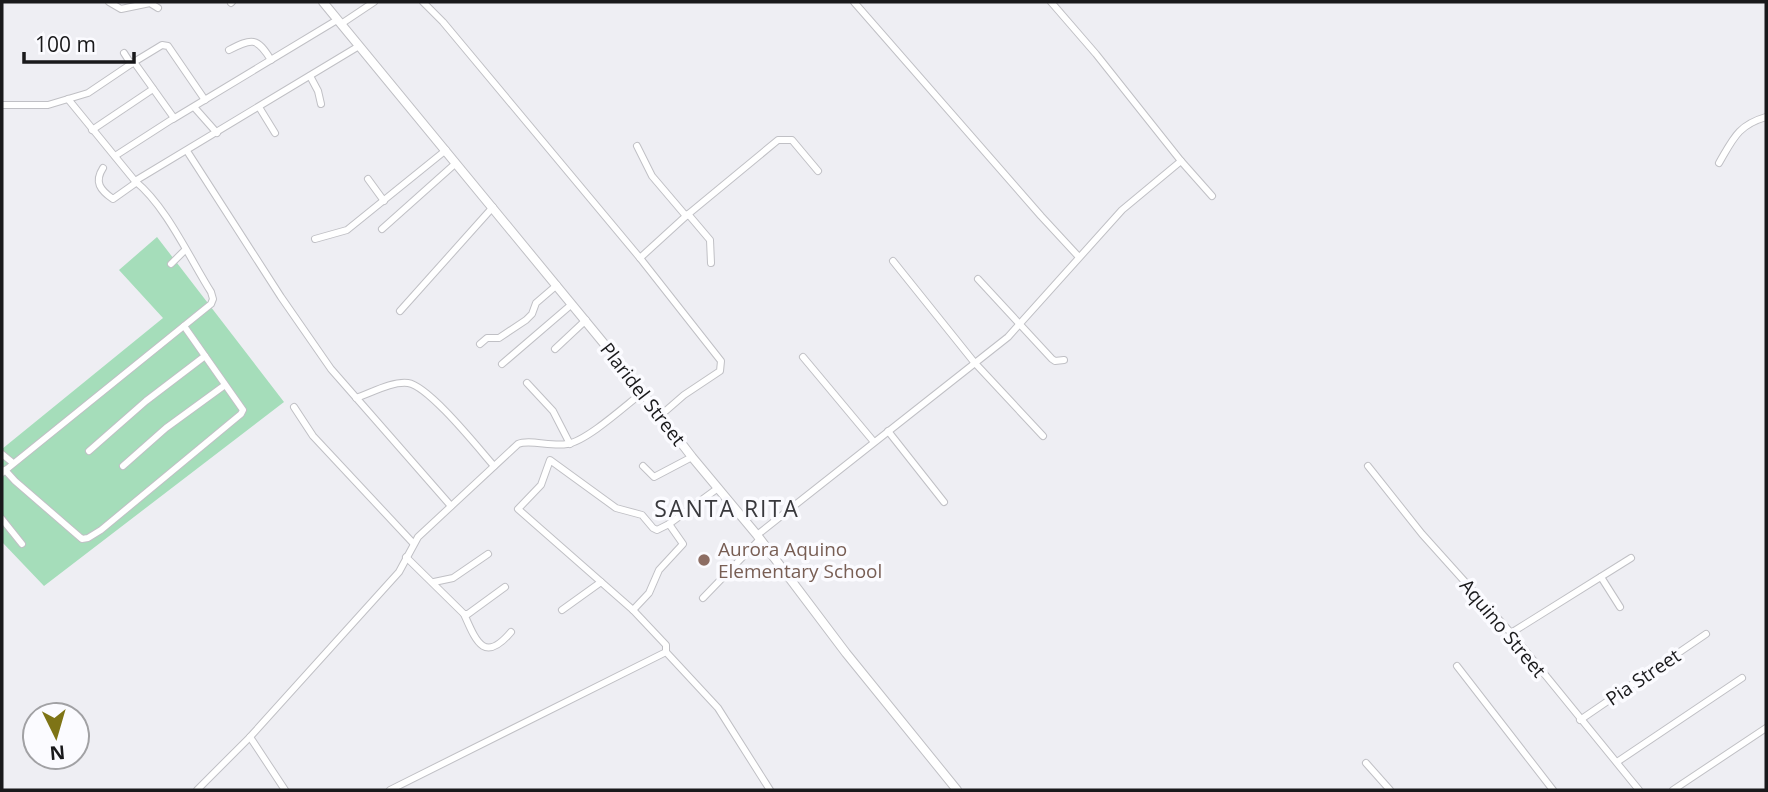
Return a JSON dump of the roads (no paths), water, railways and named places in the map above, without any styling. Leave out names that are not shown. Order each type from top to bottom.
[{"type":"street","points":[[109,2],[121,9],[150,3],[158,8]]},
{"type":"street","name":"Plaridel Street","points":[[323,2],[586,320],[692,457],[760,539],[846,653],[957,790]]},
{"type":"street","points":[[115,156],[271,60],[374,2]]},
{"type":"street","points":[[423,2],[443,22],[640,258],[722,366],[720,371],[684,395],[661,415]]},
{"type":"street","points":[[853,2],[1078,256]]},
{"type":"street","points":[[1051,2],[1212,196]]},
{"type":"street","points":[[229,50],[255,41],[271,60]]},
{"type":"street","points":[[2,105],[48,105],[88,93],[162,45],[168,46],[205,100]]},
{"type":"street","points":[[103,168],[97,183],[104,193],[113,199],[136,181],[359,46]]},
{"type":"street","points":[[124,53],[173,119]]},
{"type":"street","points":[[310,76],[321,104]]},
{"type":"street","points":[[92,130],[153,89]]},
{"type":"street","points":[[68,99],[160,207],[213,299],[211,304],[3,471],[82,538],[88,538],[101,530],[243,410],[184,326]]},
{"type":"street","points":[[194,107],[217,133]]},
{"type":"street","points":[[259,107],[275,133]]},
{"type":"street","points":[[1719,163],[1735,135],[1750,122],[1766,117]]},
{"type":"street","points":[[640,258],[687,215],[778,140],[792,139],[818,171]]},
{"type":"street","points":[[637,146],[652,176],[710,240],[710,263]]},
{"type":"street","points":[[315,239],[344,232],[446,150]]},
{"type":"street","points":[[187,151],[331,369],[451,506]]},
{"type":"street","points":[[703,598],[760,539],[874,442],[1008,337],[1122,210],[1181,161]]},
{"type":"street","points":[[382,229],[456,163]]},
{"type":"street","points":[[368,180],[384,201]]},
{"type":"street","points":[[400,311],[493,207]]},
{"type":"street","points":[[172,264],[185,250]]},
{"type":"street","points":[[893,261],[974,362],[1043,436]]},
{"type":"street","points":[[978,279],[1052,359],[1064,360]]},
{"type":"street","points":[[480,344],[487,338],[499,338],[526,320],[532,314],[536,303],[557,285]]},
{"type":"street","points":[[502,364],[572,304]]},
{"type":"street","points":[[555,349],[586,320]]},
{"type":"street","points":[[89,451],[146,401],[205,356]]},
{"type":"street","points":[[803,357],[874,442]]},
{"type":"street","points":[[527,383],[553,411],[570,444]]},
{"type":"street","points":[[356,398],[391,385],[412,384],[425,391],[494,466]]},
{"type":"street","points":[[123,466],[166,428],[225,385]]},
{"type":"street","points":[[197,790],[250,737],[399,572],[413,543],[494,466],[522,442],[550,446],[570,444],[584,437],[643,392]]},
{"type":"street","points":[[294,407],[313,436],[413,543]]},
{"type":"street","points":[[888,431],[944,502]]},
{"type":"street","points":[[550,446],[550,460],[541,485],[518,509],[633,610],[666,645],[666,652],[718,708],[770,790]]},
{"type":"street","points":[[2,454],[13,463]]},
{"type":"street","points":[[643,466],[654,477],[692,457]]},
{"type":"street","points":[[550,460],[616,508],[642,515],[657,530],[670,524],[718,488]]},
{"type":"street","name":"Aquino Street","points":[[1368,466],[1439,553],[1511,633],[1639,790]]},
{"type":"street","points":[[2,519],[22,544]]},
{"type":"street","points":[[633,610],[653,587],[659,570],[682,544],[670,524]]},
{"type":"street","points":[[434,582],[453,578],[488,554]]},
{"type":"street","points":[[406,556],[464,614],[477,643],[491,649],[501,644],[511,632]]},
{"type":"street","points":[[1511,633],[1631,558]]},
{"type":"street","points":[[1601,577],[1620,607]]},
{"type":"street","points":[[562,610],[601,582]]},
{"type":"street","points":[[464,614],[468,614],[505,587]]},
{"type":"street","name":"Pia Street","points":[[1580,720],[1706,634]]},
{"type":"street","points":[[390,790],[666,652]]},
{"type":"street","points":[[1457,666],[1553,790]]},
{"type":"street","points":[[1617,762],[1742,678]]},
{"type":"street","points":[[1674,790],[1766,728]]},
{"type":"street","points":[[250,737],[285,790]]},
{"type":"street","points":[[1366,763],[1390,790]]},
{"type":"place","name":"Aurora Aquino Elementary School","points":[[704,560]]},
{"type":"district","name":"SANTA RITA","points":[[727,509]]}]
